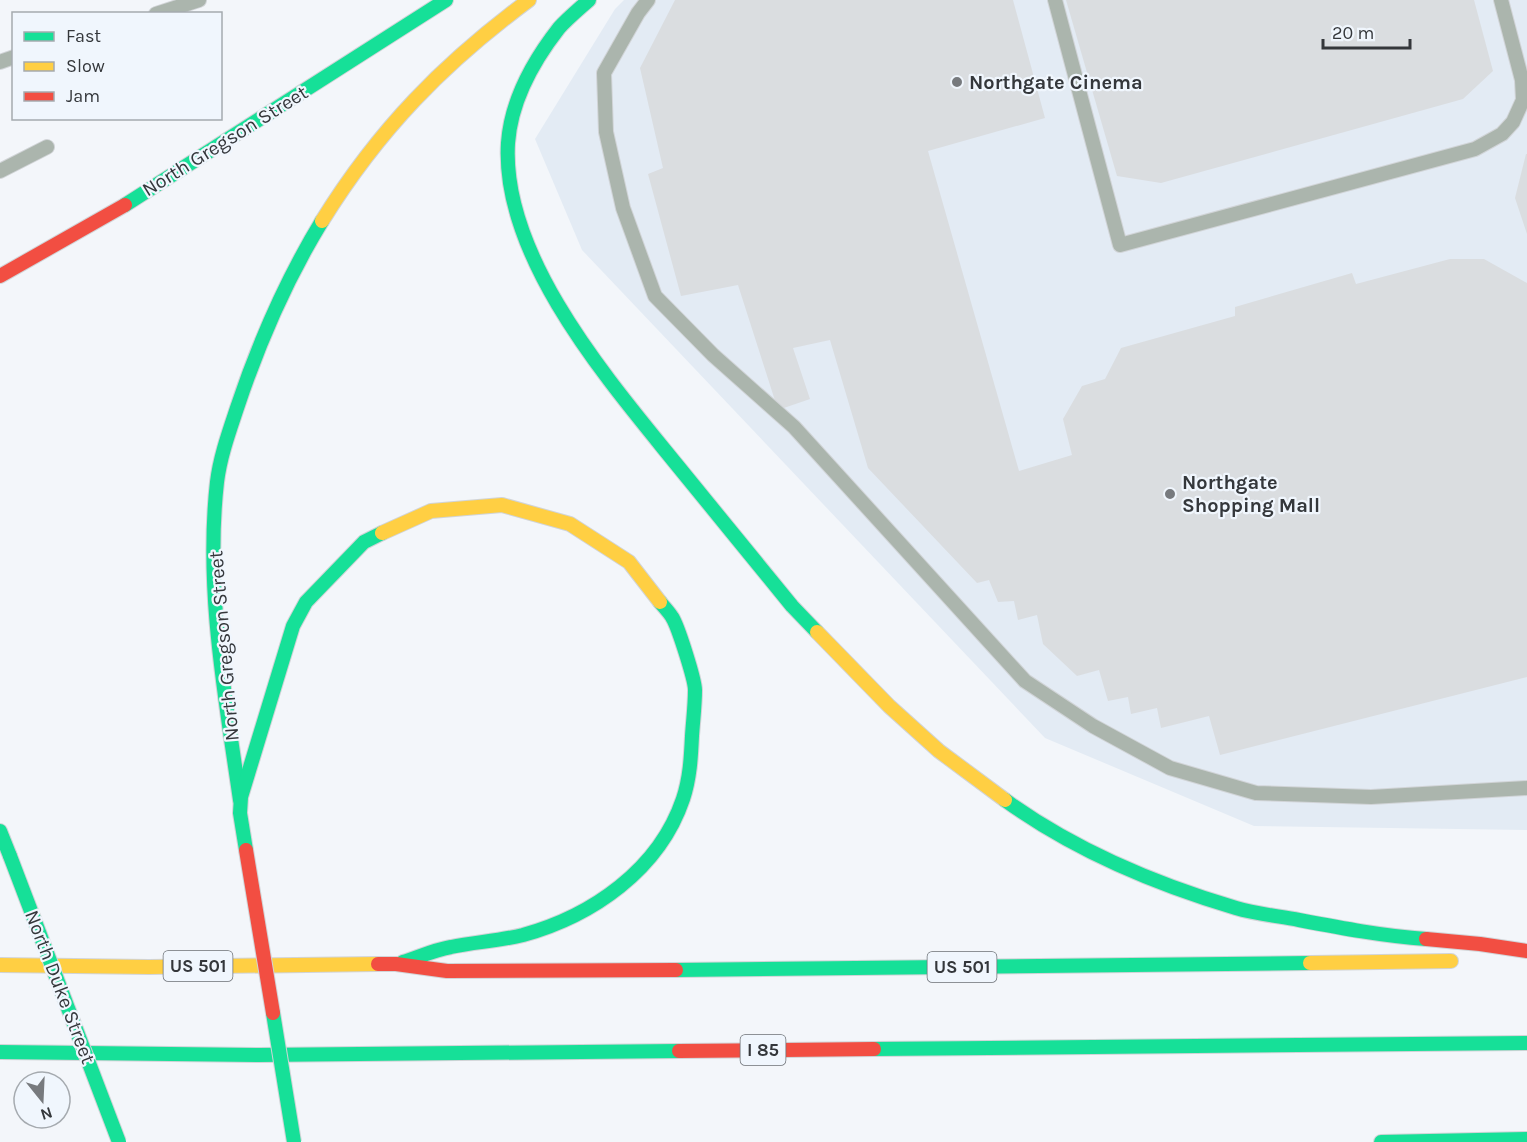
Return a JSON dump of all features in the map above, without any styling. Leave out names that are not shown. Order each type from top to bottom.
[{"type":"main road","name":"North Gregson Street","points":[[0,276],[115,211],[446,0]]},
{"type":"main road","name":"North Gregson Street","points":[[294,1142],[246,850],[226,698],[216,596],[217,481],[250,366],[289,278],[343,187],[377,141],[421,92],[472,44],[529,0]]},
{"type":"main road","points":[[589,0],[560,27],[538,59],[523,86],[513,113],[508,142],[509,182],[519,221],[532,257],[582,344],[651,433],[792,606],[889,706],[939,751],[1008,802],[1104,859],[1180,890],[1238,909],[1386,936],[1480,944],[1527,951]]},
{"type":"main road","points":[[240,800],[284,650],[304,604],[331,569],[361,542],[393,523],[427,510],[467,505],[503,505],[564,521],[590,533],[626,559],[656,592],[679,628],[692,670],[697,718],[693,756],[681,805],[658,845],[639,870],[619,888],[592,906],[554,926],[509,939],[447,947],[396,964]]},
{"type":"main road","name":"North Duke Street","points":[[0,831],[120,1142]]},
{"type":"main road","points":[[1489,958],[1527,951]]},
{"type":"main road","name":"US 501","points":[[0,964],[160,967],[396,964],[447,971],[1467,960]]},
{"type":"main road","name":"I 85","points":[[0,1053],[259,1055],[1527,1043]]},
{"type":"main road","points":[[1381,1142],[1527,1138]]},
{"type":"lane","points":[[162,12],[200,0]]},
{"type":"lane","points":[[648,0],[638,13],[604,73],[606,132],[623,208],[655,296],[713,355],[794,428],[1025,681],[1093,726],[1170,768],[1256,793],[1371,797],[1527,788]]},
{"type":"lane","points":[[1055,0],[1120,245],[1475,149],[1502,134],[1513,122],[1523,100],[1522,80],[1501,0]]},
{"type":"lane","points":[[0,171],[47,147]]},
{"type":"shaded area","name":"Northgate Shopping Mall","points":[[624,0],[1527,0],[1527,830],[1254,826],[1045,738],[582,250],[535,139],[615,9]]},
{"type":"building","points":[[675,0],[1013,0],[1045,118],[928,151],[1019,471],[1072,455],[1063,419],[1082,386],[1105,379],[1121,348],[1235,316],[1235,307],[1352,273],[1356,284],[1450,259],[1484,259],[1527,283],[1527,677],[1220,755],[1209,716],[1161,728],[1157,708],[1131,714],[1128,697],[1108,701],[1099,670],[1077,676],[1043,644],[1037,615],[1018,620],[1014,601],[998,602],[989,580],[977,583],[868,468],[830,340],[793,348],[810,399],[778,410],[738,285],[681,296],[648,174],[663,168],[640,68]]},
{"type":"building","points":[[1066,0],[1474,0],[1493,71],[1463,99],[1161,183],[1117,176]]},
{"type":"building","points":[[1527,154],[1527,234],[1515,198]]},
{"type":"traffic: fast","points":[[125,205],[446,0]]},
{"type":"traffic: fast","points":[[589,0],[562,24],[550,40],[525,82],[514,112],[508,143],[510,186],[522,230],[540,273],[564,315],[592,356],[650,432],[792,606],[817,632]]},
{"type":"traffic: fast","points":[[240,800],[223,682],[215,602],[213,562],[217,482],[228,435],[264,335],[285,289],[322,221]]},
{"type":"traffic: fast","points":[[246,850],[240,813],[241,797],[293,626],[306,602],[364,542],[382,533]]},
{"type":"traffic: fast","points":[[403,962],[445,948],[523,935],[574,916],[620,887],[658,848],[683,799],[689,775],[695,690],[678,631],[672,617],[660,602]]},
{"type":"traffic: fast","points":[[1005,800],[1031,818],[1087,850],[1116,864],[1206,899],[1259,913],[1394,936],[1426,939]]},
{"type":"traffic: fast","points":[[0,831],[10,856]]},
{"type":"traffic: fast","points":[[10,856],[119,1142]]},
{"type":"traffic: fast","points":[[676,970],[1310,963]]},
{"type":"traffic: fast","points":[[273,1013],[294,1142]]},
{"type":"traffic: fast","points":[[874,1049],[1527,1043]]},
{"type":"traffic: fast","points":[[0,1052],[259,1055],[679,1051]]},
{"type":"traffic: fast","points":[[1381,1142],[1527,1139]]},
{"type":"traffic: slow","points":[[322,221],[366,157],[415,100],[468,49],[529,0]]},
{"type":"traffic: slow","points":[[382,533],[431,511],[502,505],[570,524],[629,562],[660,602]]},
{"type":"traffic: slow","points":[[817,632],[889,706],[939,751],[1005,800]]},
{"type":"traffic: slow","points":[[1310,963],[1451,961]]},
{"type":"traffic: slow","points":[[0,965],[149,967],[378,964]]},
{"type":"traffic: jam","points":[[0,276],[125,205]]},
{"type":"traffic: jam","points":[[246,850],[273,1013]]},
{"type":"traffic: jam","points":[[1426,939],[1527,951]]},
{"type":"traffic: jam","points":[[378,964],[396,964],[447,971],[676,970]]},
{"type":"traffic: jam","points":[[679,1051],[874,1049]]},
{"type":"place","name":"Northgate Cinema","points":[[957,82]]},
{"type":"place","name":"Northgate Shopping Mall","points":[[1170,494]]}]
